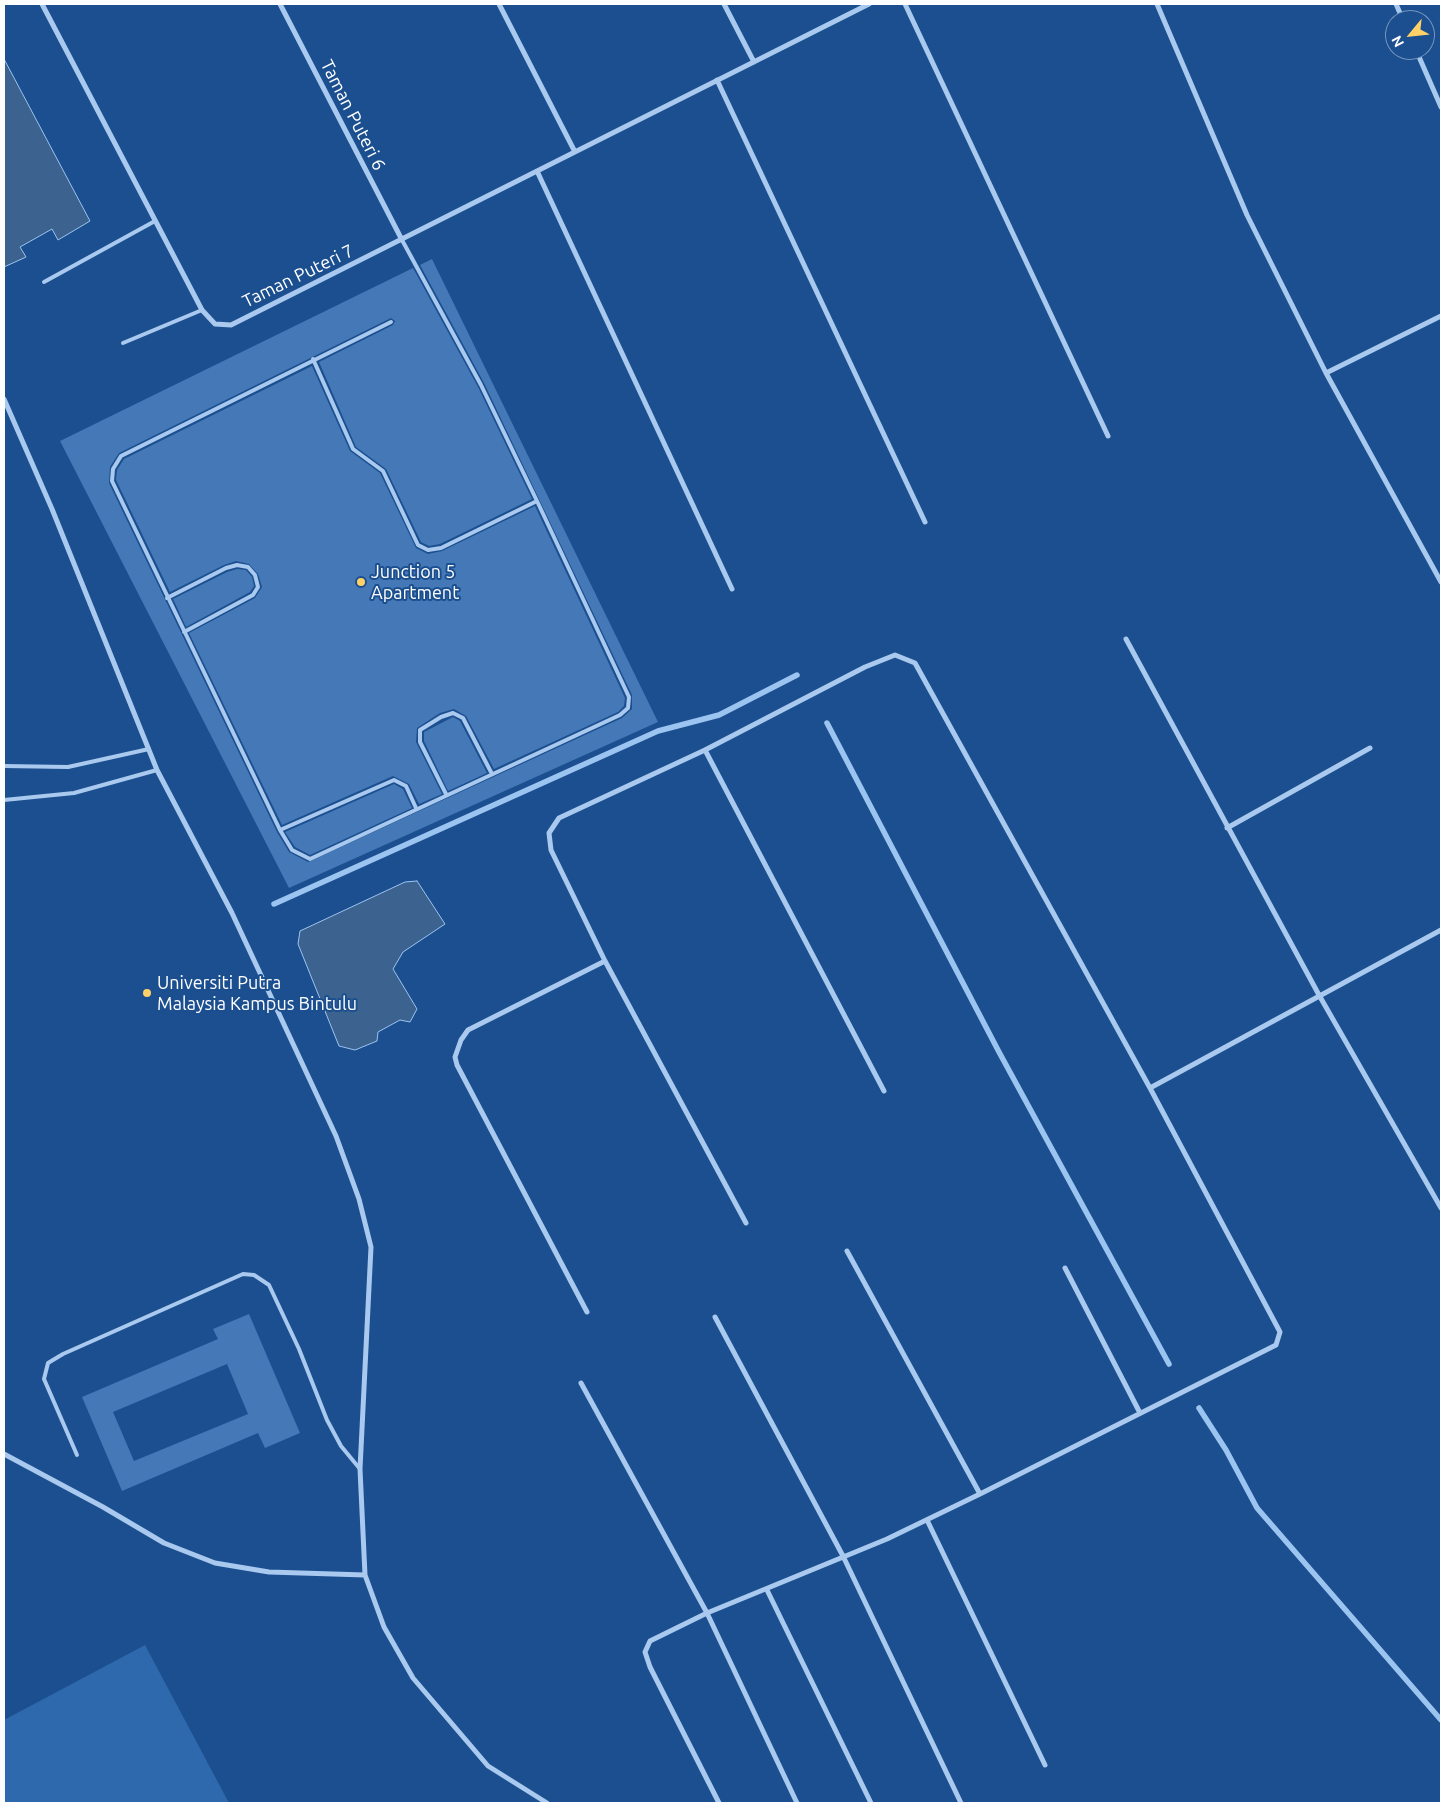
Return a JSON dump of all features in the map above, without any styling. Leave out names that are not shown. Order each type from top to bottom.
[{"type":"street","name":"Taman Puteri 7","points":[[42,4],[202,310],[215,324],[231,325],[869,4]]},
{"type":"street","name":"Taman Puteri 6","points":[[280,4],[402,240]]},
{"type":"street","points":[[498,4],[575,152]]},
{"type":"street","points":[[724,4],[754,62]]},
{"type":"street","points":[[905,4],[1108,436]]},
{"type":"street","points":[[1158,4],[1247,215],[1326,373],[1441,582]]},
{"type":"street","points":[[1420,60],[1441,107]]},
{"type":"street","points":[[718,80],[926,522]]},
{"type":"street","points":[[537,171],[732,589]]},
{"type":"street","points":[[1326,373],[1441,316]]},
{"type":"street","points":[[4,399],[52,509],[158,770],[241,931],[336,1136],[359,1199],[370,1248],[360,1469],[365,1575],[384,1627],[414,1678],[488,1766],[547,1803]]},
{"type":"street","points":[[1126,639],[1319,995],[1441,1208]]},
{"type":"street","points":[[719,1803],[645,1652],[650,1641],[707,1613],[767,1590],[843,1556],[887,1540],[1276,1345],[1280,1332],[1150,1088],[916,663],[895,655],[864,667],[705,750],[559,818],[549,833],[551,850],[605,961],[746,1224]]},
{"type":"street","points":[[1227,828],[1370,748]]},
{"type":"street","points":[[705,750],[884,1091]]},
{"type":"street","points":[[1150,1088],[1441,930]]},
{"type":"street","points":[[587,1312],[462,1074],[456,1057],[461,1040],[468,1030],[605,961]]},
{"type":"street","points":[[847,1251],[980,1494]]},
{"type":"street","points":[[1065,1268],[1140,1413]]},
{"type":"street","points":[[715,1317],[843,1556],[961,1803]]},
{"type":"street","points":[[581,1383],[707,1613],[797,1803]]},
{"type":"street","points":[[4,1454],[164,1543],[215,1563],[269,1572],[365,1575]]},
{"type":"street","points":[[927,1520],[1045,1764]]},
{"type":"street","points":[[767,1590],[871,1803]]},
{"type":"lane","points":[[44,282],[155,221]]},
{"type":"lane","points":[[391,322],[313,359],[121,456],[112,469],[112,481],[280,830],[292,850],[310,858],[620,715],[628,708],[629,697],[537,500],[481,385],[402,240]]},
{"type":"lane","points":[[123,343],[202,310]]},
{"type":"lane","points":[[313,359],[353,449],[383,471],[418,545],[428,550],[441,548],[537,500]]},
{"type":"lane","points":[[167,598],[226,568],[248,567],[256,575],[258,587],[253,595],[184,632]]},
{"type":"lane","points":[[446,794],[420,742],[420,730],[441,717],[453,713],[462,718],[492,774]]},
{"type":"lane","points":[[4,766],[68,767],[149,749]]},
{"type":"lane","points":[[4,800],[74,794],[158,770]]},
{"type":"lane","points":[[280,830],[394,780],[406,786],[416,808]]},
{"type":"lane","points":[[77,1455],[44,1379],[48,1363],[64,1354],[243,1274],[254,1275],[268,1285],[299,1348],[327,1420],[341,1446],[360,1469]]},
{"type":"shaded area","points":[[4,59],[90,221],[58,240],[52,229],[20,247],[26,257],[4,267]]},
{"type":"shaded area","points":[[417,881],[445,924],[403,952],[393,969],[417,1009],[410,1022],[400,1020],[378,1032],[377,1041],[355,1050],[339,1046],[298,944],[300,931],[405,882]]},
{"type":"shaded area","points":[[145,1645],[229,1803],[4,1803],[4,1720]]},
{"type":"building","points":[[432,259],[658,722],[289,888],[60,441],[413,268],[478,387],[532,499],[440,544],[429,546],[421,542],[386,469],[356,447],[319,362],[393,325],[395,321],[391,318],[119,453],[110,467],[109,483],[277,832],[289,852],[308,862],[622,718],[632,709],[632,695],[484,383],[420,265]]},
{"type":"building","points":[[312,366],[350,451],[380,473],[416,548],[428,554],[442,551],[535,506],[625,698],[624,706],[618,712],[494,769],[466,716],[454,709],[440,713],[417,728],[416,742],[442,794],[419,804],[409,784],[393,776],[282,825],[189,633],[255,598],[262,587],[258,574],[249,564],[236,561],[170,592],[116,480],[117,470],[124,459]]},
{"type":"building","points":[[237,569],[246,570],[252,577],[254,586],[250,592],[186,627],[173,599],[227,572]]},
{"type":"building","points":[[453,717],[460,721],[487,773],[448,791],[424,741],[424,732]]},
{"type":"building","points":[[394,784],[403,789],[412,808],[310,855],[295,847],[285,832]]},
{"type":"building","points":[[249,1314],[300,1433],[265,1448],[258,1433],[122,1491],[82,1397],[218,1339],[213,1329]],"holes":[[[227,1364],[248,1414],[134,1461],[113,1412]]]},
{"type":"waterway","points":[[274,904],[658,731],[719,715],[797,675]]},
{"type":"waterway","points":[[827,723],[999,1052],[1169,1364]]},
{"type":"waterway","points":[[1199,1408],[1226,1450],[1257,1508],[1441,1720]]},
{"type":"place","name":"Junction 5 Apartment","points":[[361,582]]},
{"type":"place","name":"Universiti Putra Malaysia Kampus Bintulu","points":[[147,993]]}]
